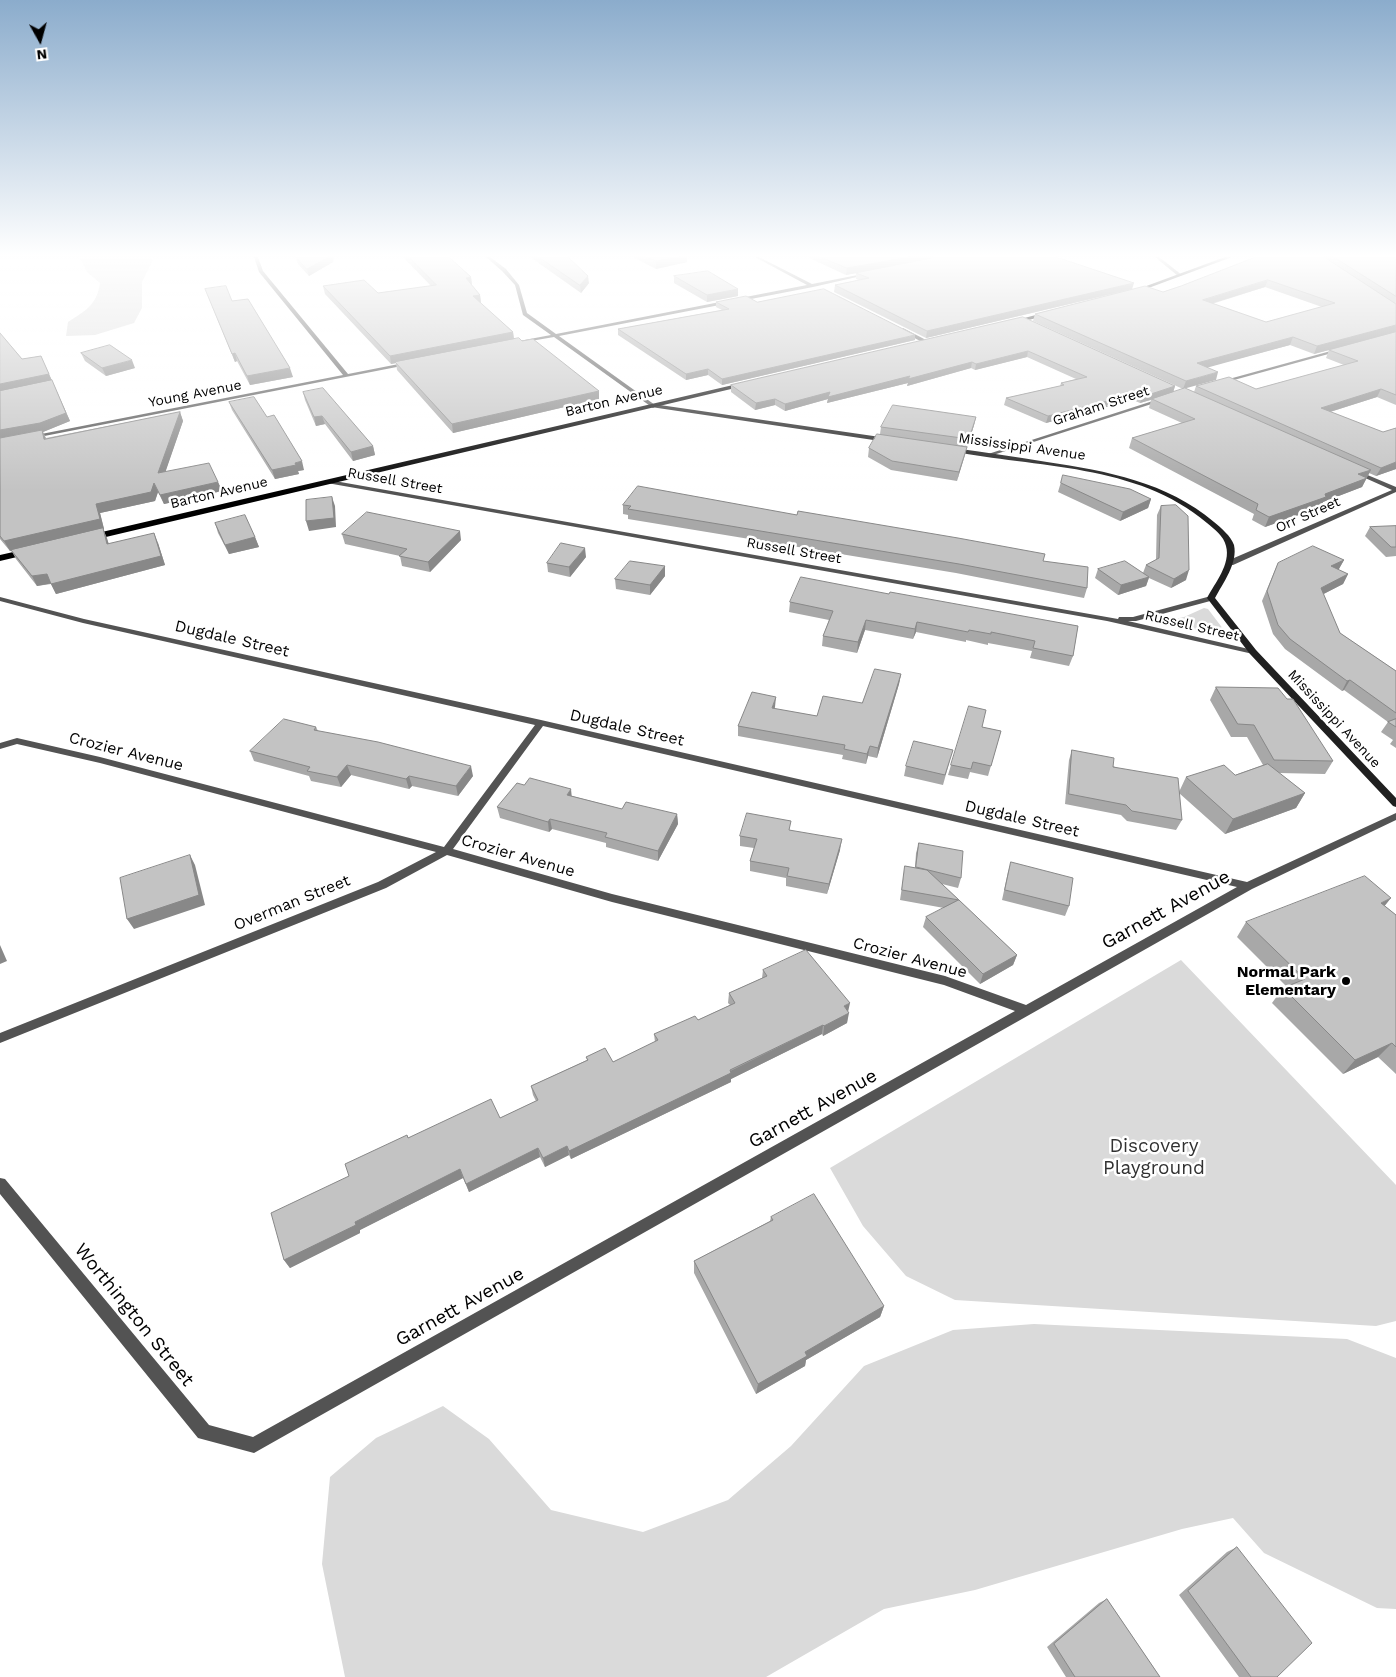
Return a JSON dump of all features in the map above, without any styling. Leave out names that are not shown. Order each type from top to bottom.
[{"type":"main road","points":[[918,344],[936,340]]},
{"type":"main road","name":"Barton Avenue","points":[[82,539],[750,384]]},
{"type":"main road","points":[[0,558],[36,550]]},
{"type":"street","points":[[313,335],[346,376]]},
{"type":"street","points":[[518,342],[555,335]]},
{"type":"street","points":[[556,335],[653,406],[896,442]]},
{"type":"street","points":[[913,335],[926,342]]},
{"type":"street","points":[[1211,385],[1350,348]]},
{"type":"street","name":"Young Avenue","points":[[28,438],[413,363]]},
{"type":"street","name":"Graham Street","points":[[988,455],[1165,398]]},
{"type":"street","name":"Mississippi Avenue","points":[[945,448],[1096,471],[1155,488],[1196,511],[1214,525],[1230,544],[1230,563]]},
{"type":"street","points":[[1352,470],[1396,490]]},
{"type":"street","name":"Russell Street","points":[[329,482],[1107,620],[1253,652]]},
{"type":"street","name":"Orr Street","points":[[1230,563],[1396,490]]},
{"type":"street","points":[[1107,620],[1133,619],[1211,598],[1230,563]]},
{"type":"street","name":"Mississippi Avenue","points":[[1211,598],[1253,652],[1396,804]]},
{"type":"street","name":"Dugdale Street","points":[[0,600],[84,621],[1248,886]]},
{"type":"street","name":"Overman Street","points":[[0,1038],[382,884],[446,851],[541,724]]},
{"type":"street","name":"Crozier Avenue","points":[[0,746],[17,741],[100,760],[446,851],[612,898],[945,981],[1026,1010]]},
{"type":"street","name":"Garnett Avenue","points":[[254,1445],[1248,886],[1396,816]]},
{"type":"street","name":"Worthington Street","points":[[0,1184],[204,1432],[254,1445]]},
{"type":"green space","points":[[1204,608],[1208,609],[1230,638],[1226,640],[1165,621],[1184,617]]},
{"type":"green space","name":"Discovery Playground","points":[[1181,960],[1396,1185],[1396,1321],[1376,1326],[955,1300],[906,1276],[863,1226],[830,1168]]},
{"type":"green space","points":[[1034,1324],[1347,1339],[1396,1358],[1396,1609],[1377,1608],[1264,1553],[1233,1518],[1182,1529],[975,1590],[884,1609],[766,1677],[345,1677],[322,1564],[330,1477],[376,1438],[443,1406],[489,1439],[551,1510],[643,1532],[728,1500],[791,1446],[864,1366],[953,1330]]},
{"type":"building","points":[[0,335],[22,359],[41,356],[49,374],[0,384]]},
{"type":"building","points":[[224,335],[270,335],[290,368],[247,376],[235,353],[232,354]]},
{"type":"building","points":[[370,335],[496,335],[390,356]]},
{"type":"building","points":[[627,335],[914,335],[722,379],[708,369],[686,374]]},
{"type":"building","points":[[945,335],[1063,335],[1175,386],[1142,397],[1135,394],[1048,416],[1006,398],[1064,385],[1061,383],[1087,377],[1028,351],[976,364],[972,362],[908,379],[910,376],[828,397],[830,392],[785,404],[775,399],[756,403],[731,385]]},
{"type":"building","points":[[1083,335],[1357,335],[1317,346],[1293,337],[1197,363],[1218,372],[1186,381]]},
{"type":"building","points":[[1384,335],[1396,335],[1396,395],[1381,389],[1321,408],[1383,432],[1396,428],[1396,462],[1381,468],[1196,386],[1229,377],[1256,389],[1358,361],[1329,350]]},
{"type":"building","points":[[519,338],[522,341],[533,339],[599,391],[452,424],[395,362]]},
{"type":"building","points":[[110,345],[132,360],[102,368],[81,353]]},
{"type":"building","points":[[52,380],[66,413],[40,423],[0,430],[0,391]]},
{"type":"building","points":[[323,388],[373,446],[351,452],[322,416],[314,417],[303,392]]},
{"type":"building","points":[[1185,388],[1371,470],[1358,474],[1367,478],[1325,494],[1326,497],[1269,517],[1256,510],[1258,504],[1132,438],[1195,419],[1152,399]]},
{"type":"building","points":[[254,397],[267,417],[274,415],[302,461],[295,463],[296,465],[272,470],[229,402]]},
{"type":"building","points":[[893,405],[976,417],[969,439],[881,427]]},
{"type":"building","points":[[180,412],[158,473],[209,463],[218,482],[160,495],[154,483],[151,492],[96,504],[100,519],[4,541],[0,536],[0,438],[42,430],[44,439]]},
{"type":"building","points":[[877,434],[967,447],[959,472],[892,461],[869,448]]},
{"type":"building","points":[[1063,475],[1130,489],[1151,499],[1123,512],[1061,483]]},
{"type":"building","points":[[638,486],[797,515],[798,511],[1045,554],[1043,561],[1088,567],[1087,588],[959,564],[628,509],[631,506],[623,505]]},
{"type":"building","points":[[332,497],[334,518],[306,521],[306,500]]},
{"type":"building","points":[[1176,505],[1188,516],[1189,570],[1174,579],[1146,565],[1159,558],[1161,506]]},
{"type":"building","points":[[367,512],[460,531],[428,562],[399,556],[407,549],[342,534]]},
{"type":"building","points":[[245,515],[255,537],[225,545],[215,523]]},
{"type":"building","points":[[1396,526],[1396,547],[1391,547],[1370,527]]},
{"type":"building","points":[[103,528],[107,544],[154,533],[161,556],[51,584],[47,574],[32,576],[11,550]]},
{"type":"building","points":[[561,543],[585,548],[569,567],[547,563]]},
{"type":"building","points":[[1313,546],[1344,560],[1331,566],[1348,574],[1321,588],[1340,633],[1396,671],[1396,713],[1350,680],[1347,681],[1290,639],[1278,625],[1267,591],[1278,563]]},
{"type":"building","points":[[630,561],[665,566],[650,585],[615,579]]},
{"type":"building","points":[[1125,561],[1149,577],[1121,585],[1098,569]]},
{"type":"building","points":[[801,577],[1078,626],[1073,656],[1033,648],[1035,641],[991,632],[991,634],[969,630],[968,632],[917,622],[915,629],[866,620],[858,642],[823,636],[833,611],[790,602]]},
{"type":"building","points":[[875,669],[901,674],[878,748],[870,746],[867,754],[844,749],[845,745],[738,726],[752,692],[776,697],[772,708],[817,716],[823,696],[862,703]]},
{"type":"building","points":[[1216,687],[1278,688],[1287,699],[1293,699],[1333,761],[1274,760],[1254,725],[1238,724]]},
{"type":"building","points":[[969,706],[986,710],[982,727],[1001,731],[991,766],[973,762],[971,769],[951,765]]},
{"type":"building","points":[[284,719],[316,727],[314,730],[378,742],[471,766],[456,786],[409,776],[406,779],[347,765],[337,777],[307,771],[310,767],[250,751]]},
{"type":"building","points":[[1396,719],[1396,727],[1388,722]]},
{"type":"building","points":[[914,741],[953,750],[945,775],[906,766]]},
{"type":"building","points":[[1072,750],[1114,758],[1113,767],[1178,778],[1182,820],[1132,811],[1126,805],[1069,794]]},
{"type":"building","points":[[1268,764],[1305,793],[1233,819],[1186,777],[1224,765],[1235,775]]},
{"type":"building","points":[[530,778],[571,789],[567,795],[622,809],[626,802],[677,814],[658,851],[605,837],[607,833],[550,819],[548,822],[497,807],[517,783],[524,785]]},
{"type":"building","points":[[747,813],[791,821],[789,830],[842,839],[829,884],[787,876],[789,868],[750,861],[757,839],[740,836]]},
{"type":"building","points":[[919,843],[963,851],[961,878],[916,867]]},
{"type":"building","points":[[190,855],[199,895],[127,919],[120,878]]},
{"type":"building","points":[[1011,862],[1073,878],[1069,906],[1005,890]]},
{"type":"building","points":[[905,866],[927,870],[959,900],[902,890]]},
{"type":"building","name":"Normal Park Elementary","points":[[1365,876],[1391,898],[1381,903],[1396,915],[1396,1047],[1392,1043],[1355,1060],[1283,988],[1305,979],[1246,922]]},
{"type":"building","points":[[959,900],[1017,955],[983,974],[926,917]]},
{"type":"building","points":[[806,950],[850,1003],[844,1006],[849,1013],[730,1070],[731,1073],[569,1151],[567,1146],[543,1158],[538,1148],[466,1184],[460,1169],[355,1222],[356,1225],[284,1260],[271,1213],[349,1176],[345,1164],[407,1135],[408,1138],[491,1099],[500,1118],[538,1100],[531,1086],[588,1060],[586,1057],[605,1048],[613,1062],[658,1040],[654,1034],[695,1016],[698,1020],[735,1003],[729,993],[767,976],[763,970]]},
{"type":"building","points":[[814,1194],[884,1306],[805,1352],[807,1356],[758,1384],[694,1261],[773,1220],[771,1217]]},
{"type":"building","points":[[1237,1547],[1312,1643],[1277,1677],[1251,1677],[1188,1591]]},
{"type":"building","points":[[1107,1599],[1160,1677],[1075,1677],[1054,1644]]},
{"type":"place","name":"Normal Park Elementary","points":[[1346,981]]}]
